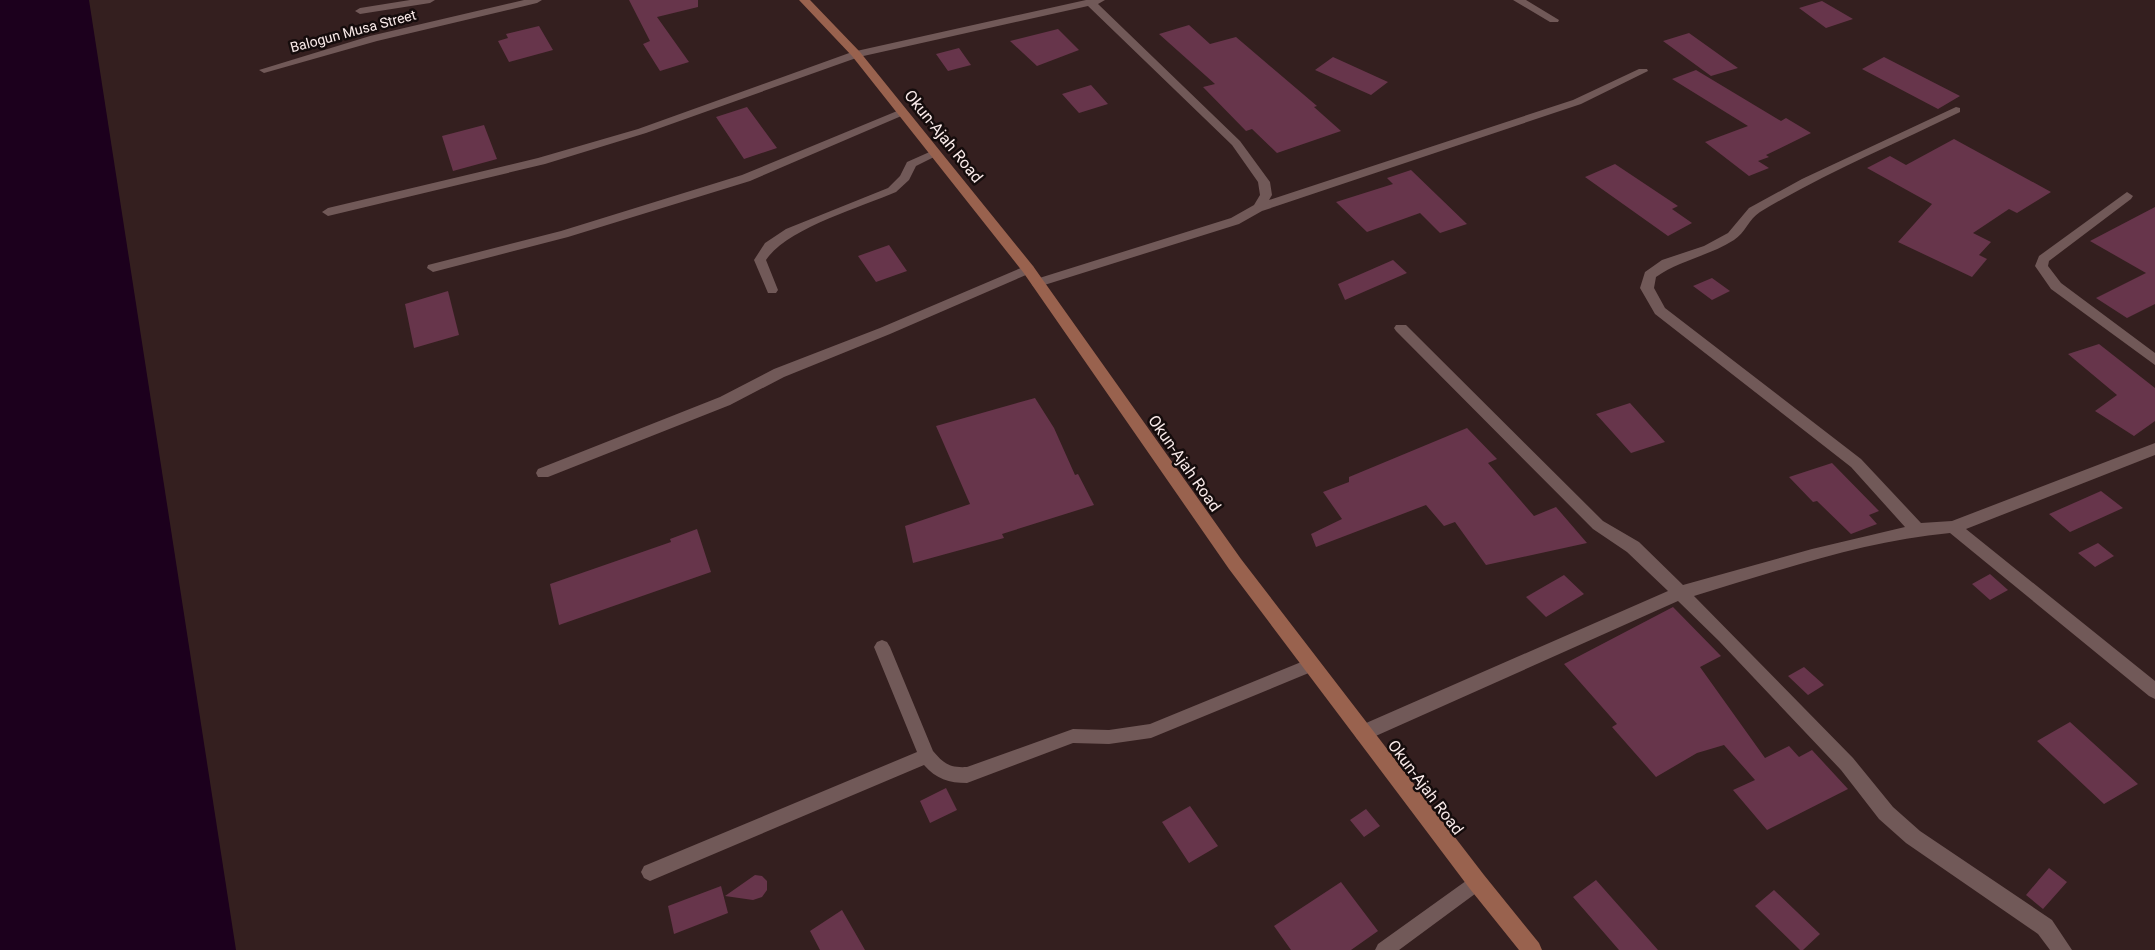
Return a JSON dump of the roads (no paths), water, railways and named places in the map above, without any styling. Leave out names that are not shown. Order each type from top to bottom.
[{"type":"main road","name":"Okun-Ajah Road","points":[[804,0],[856,54],[1028,269],[1235,564],[1476,882],[1532,950]]},
{"type":"street","points":[[360,11],[430,0]]},
{"type":"street","name":"Balogun Musa Street","points":[[264,70],[374,38],[537,0]]},
{"type":"street","points":[[1518,0],[1554,20]]},
{"type":"street","points":[[328,212],[542,161],[624,136],[856,54],[1095,1],[1236,144],[1264,182],[1266,195],[1258,208]]},
{"type":"street","points":[[1038,283],[1235,221],[1258,208],[1577,102],[1643,71]]},
{"type":"street","points":[[1917,530],[1856,463],[1735,372],[1660,311],[1647,288],[1650,275],[1666,263],[1708,249],[1732,236],[1753,211],[1806,182],[1956,110]]},
{"type":"street","points":[[433,268],[564,234],[746,178],[902,112]]},
{"type":"street","points":[[2127,196],[2044,259],[2041,266],[2056,286],[2155,360]]},
{"type":"street","points":[[543,473],[725,402],[779,373],[885,331],[1028,269]]},
{"type":"street","points":[[1401,328],[1598,525],[1633,548],[1725,636],[1847,764],[1886,813],[1913,837],[2045,927],[2062,950]]},
{"type":"street","points":[[1363,733],[1680,593],[1812,555],[1917,530],[1953,527],[2155,449]]},
{"type":"street","points":[[1953,527],[2155,691]]},
{"type":"lane","points":[[772,290],[760,260],[770,246],[790,232],[892,190],[905,178],[911,164],[934,152]]},
{"type":"lane","points":[[882,647],[927,756],[938,769],[949,776],[967,776],[1073,736],[1093,735],[1109,737],[1151,731],[1311,665]]},
{"type":"lane","points":[[650,872],[927,756]]},
{"type":"lane","points":[[1384,950],[1476,882]]}]
